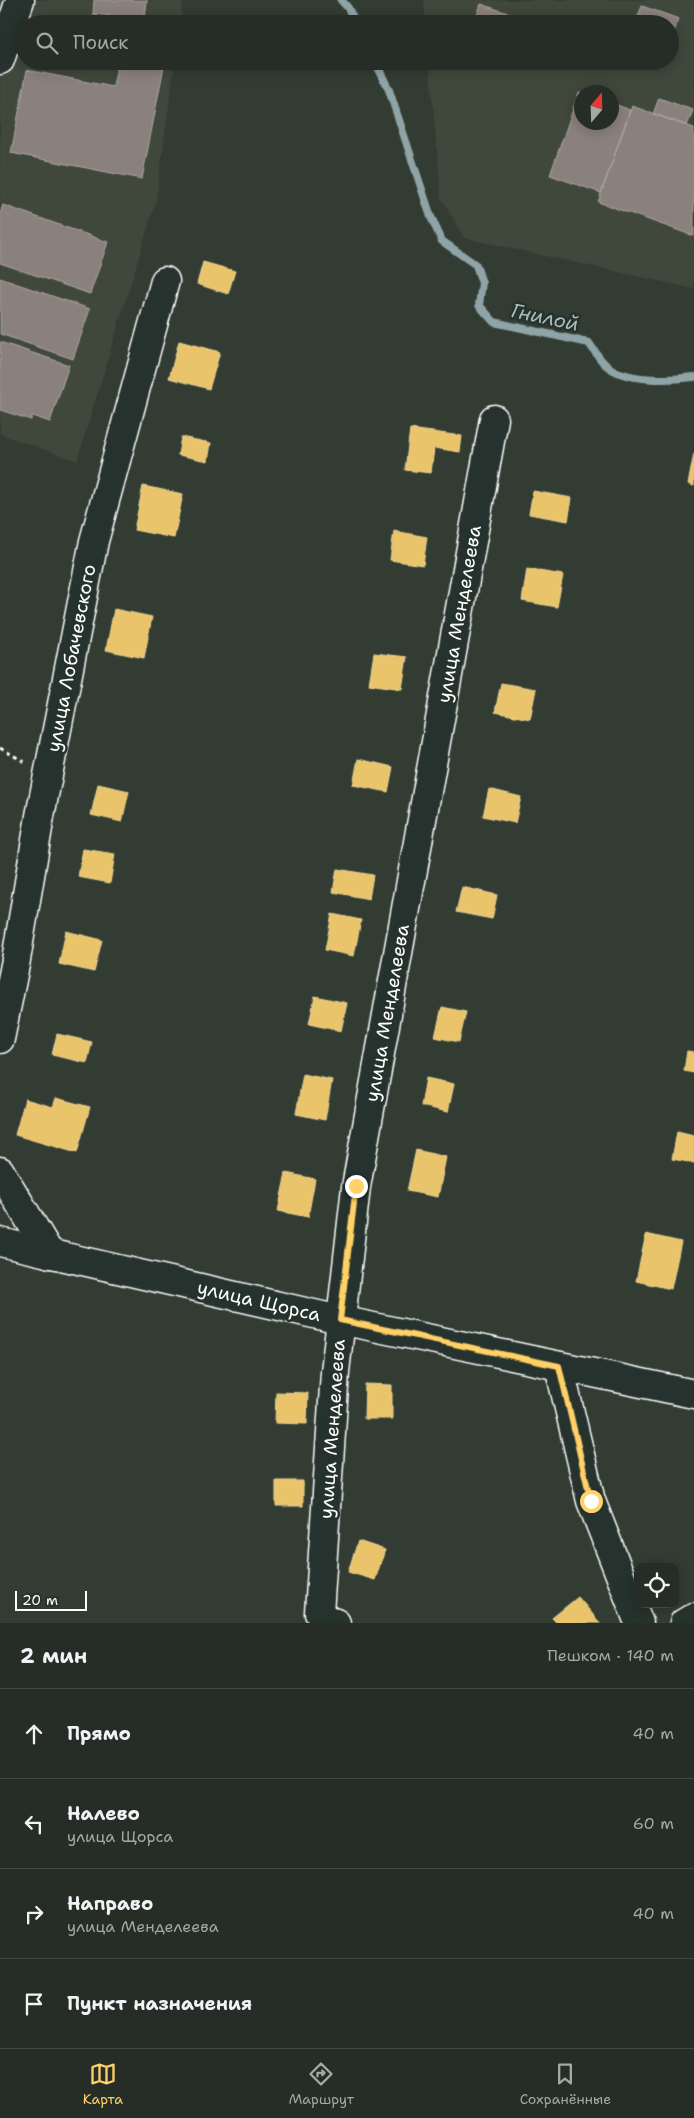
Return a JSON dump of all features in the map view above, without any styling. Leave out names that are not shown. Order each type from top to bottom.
[{"type":"street","points":[[0,60],[20,0]]},
{"type":"street","name":"улица Лобачевского","points":[[0,1039],[8,960],[40,816],[94,541],[165,281]]},
{"type":"street","name":"улица Менделеева","points":[[328,1618],[340,1320],[356,1186],[494,418]]},
{"type":"street","points":[[0,1171],[50,1254]]},
{"type":"street","name":"улица Щорса","points":[[0,1242],[340,1320],[694,1394]]},
{"type":"street","points":[[559,1366],[591,1501],[639,1623]]},
{"type":"street","points":[[684,1623],[694,1617]]},
{"type":"shaded area","points":[[0,0],[183,0],[181,15],[15,15],[15,70],[174,70],[156,201],[77,461],[0,434]]},
{"type":"shaded area","points":[[424,0],[694,0],[694,289],[464,238],[441,197],[430,70],[679,70],[679,15],[425,15]]},
{"type":"building: Жильё","points":[[203,262],[235,271],[228,294],[197,284]]},
{"type":"building: Жильё","points":[[179,341],[220,352],[209,389],[169,378]]},
{"type":"building: Жильё","points":[[410,429],[462,436],[460,452],[434,448],[431,473],[405,470]]},
{"type":"building: Жильё","points":[[181,437],[211,443],[208,461],[178,455]]},
{"type":"building: Жильё","points":[[694,454],[694,486],[688,484]]},
{"type":"building: Жильё","points":[[143,486],[183,494],[174,538],[134,530]]},
{"type":"building: Жильё","points":[[533,491],[572,498],[568,521],[529,514]]},
{"type":"building: Жильё","points":[[394,531],[427,537],[423,565],[390,560]]},
{"type":"building: Жильё","points":[[527,569],[563,575],[557,607],[522,601]]},
{"type":"building: Жильё","points":[[114,609],[152,617],[144,658],[106,650]]},
{"type":"building: Жильё","points":[[374,653],[407,657],[402,689],[369,684]]},
{"type":"building: Жильё","points":[[501,683],[536,689],[530,719],[495,712]]},
{"type":"building: Жильё","points":[[358,759],[393,767],[388,792],[353,785]]},
{"type":"building: Жильё","points":[[98,784],[129,791],[122,822],[91,815]]},
{"type":"building: Жильё","points":[[489,789],[521,797],[515,823],[483,816]]},
{"type":"building: Жильё","points":[[83,849],[115,854],[110,883],[78,877]]},
{"type":"building: Жильё","points":[[337,869],[373,875],[369,899],[333,892]]},
{"type":"building: Жильё","points":[[462,887],[497,895],[492,919],[456,912]]},
{"type":"building: Жильё","points":[[332,914],[361,920],[354,956],[325,950]]},
{"type":"building: Жильё","points":[[66,931],[102,940],[94,972],[59,964]]},
{"type":"building: Жильё","points":[[315,996],[347,1003],[341,1031],[309,1024]]},
{"type":"building: Жильё","points":[[442,1007],[466,1012],[459,1042],[435,1037]]},
{"type":"building: Жильё","points":[[57,1034],[92,1042],[87,1063],[52,1055]]},
{"type":"building: Жильё","points":[[687,1051],[694,1052],[694,1073],[684,1071]]},
{"type":"building: Жильё","points":[[303,1074],[332,1080],[325,1120],[296,1114]]},
{"type":"building: Жильё","points":[[426,1078],[454,1084],[448,1112],[421,1106]]},
{"type":"building: Жильё","points":[[56,1098],[90,1107],[77,1153],[15,1135],[25,1099],[53,1107]]},
{"type":"building: Жильё","points":[[677,1132],[694,1136],[694,1163],[672,1159]]},
{"type":"building: Жильё","points":[[416,1150],[446,1157],[438,1197],[407,1191]]},
{"type":"building: Жильё","points":[[286,1173],[315,1179],[308,1217],[278,1211]]},
{"type":"building: Жильё","points":[[646,1234],[681,1242],[671,1289],[636,1281]]},
{"type":"building: Жильё","points":[[365,1384],[392,1385],[392,1419],[364,1419]]},
{"type":"building: Жильё","points":[[276,1392],[308,1393],[307,1424],[275,1423]]},
{"type":"building: Жильё","points":[[276,1481],[303,1481],[303,1506],[276,1506]]},
{"type":"building: Жильё","points":[[358,1541],[385,1550],[375,1580],[348,1572]]},
{"type":"building: Жильё","points":[[578,1597],[600,1623],[557,1623],[552,1618]]},
{"type":"building: Промзона","points":[[94,0],[147,0],[145,15],[93,14]]},
{"type":"building: Промзона","points":[[481,4],[514,15],[477,15]]},
{"type":"building: Промзона","points":[[642,6],[668,15],[638,15]]},
{"type":"building: Промзона","points":[[27,70],[113,87],[116,70],[163,70],[142,179],[11,153]]},
{"type":"building: Промзона","points":[[659,98],[693,110],[687,126],[653,114]]},
{"type":"building: Промзона","points":[[574,106],[574,130],[619,130],[619,106],[630,110],[601,193],[550,175]]},
{"type":"building: Промзона","points":[[632,106],[694,128],[694,236],[598,202]]},
{"type":"building: Промзона","points":[[3,205],[108,242],[90,294],[0,263],[0,214]]},
{"type":"building: Промзона","points":[[0,278],[90,309],[73,359],[0,334]]},
{"type":"building: Промзона","points":[[0,342],[69,365],[50,422],[32,416],[31,420],[0,410]]},
{"type":"waterway","name":"Гнилой","points":[[341,0],[352,15]]},
{"type":"waterway","name":"Гнилой","points":[[379,70],[389,90],[431,217],[442,241],[476,265],[482,283],[479,305],[494,322],[589,343],[606,365],[614,371],[624,374],[661,379],[694,377]]},
{"type":"route","points":[[356,1186],[340,1320],[559,1366],[591,1501]]}]
